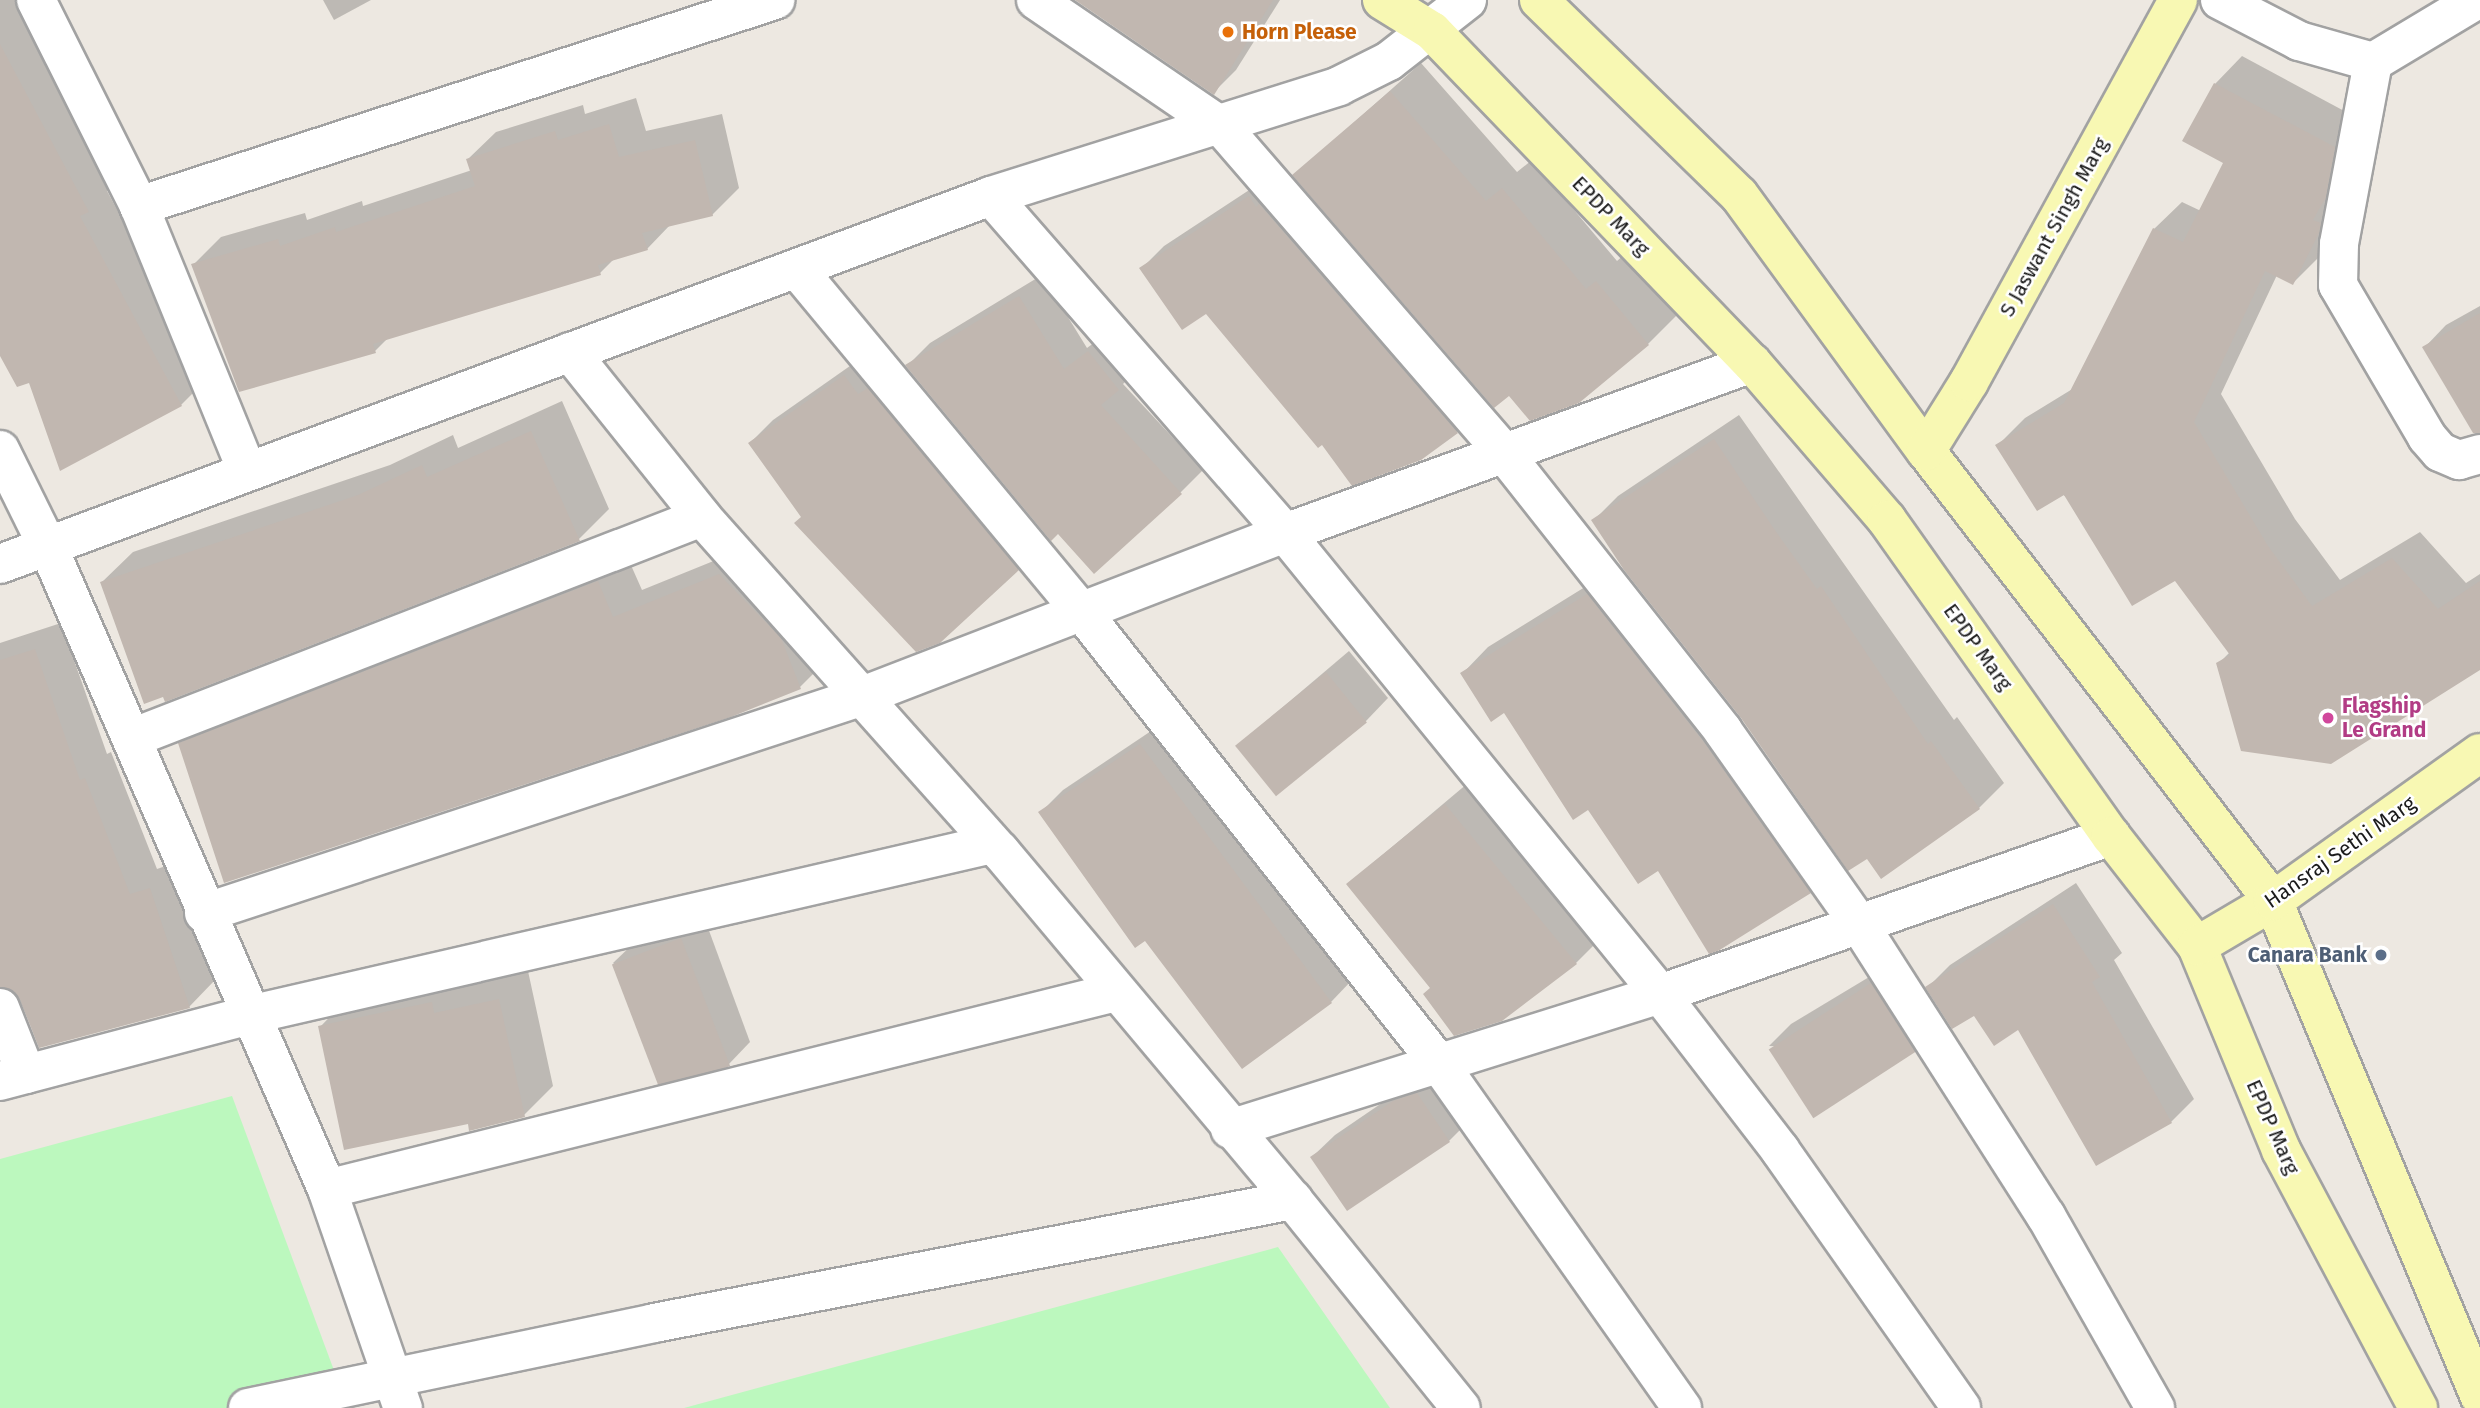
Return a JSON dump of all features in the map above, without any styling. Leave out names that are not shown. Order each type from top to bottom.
[{"type":"main road","name":"EPDP Marg","points":[[1382,0],[1432,31],[1752,363],[1887,520],[2111,836],[2197,946],[2281,1150],[2418,1408]]},
{"type":"main road","points":[[1539,0],[1739,195],[1926,451],[2273,901],[2480,1397]]},
{"type":"main road","name":"S Jaswant Singh Marg","points":[[1926,451],[1969,382],[2178,0]]},
{"type":"main road","name":"Hansraj Sethi Marg","points":[[2197,946],[2273,901],[2480,753]]},
{"type":"street","points":[[36,0],[139,206],[247,470]]},
{"type":"street","points":[[139,206],[775,0]]},
{"type":"street","points":[[1036,0],[1221,126],[1503,452],[1723,731],[1859,924],[2046,1216],[2155,1408]]},
{"type":"street","points":[[0,564],[49,549],[247,470],[991,196],[1086,163],[1221,126],[1339,86],[1432,31],[1467,0]]},
{"type":"street","points":[[2220,0],[2299,41],[2373,62],[2476,0]]},
{"type":"street","points":[[2373,62],[2339,244],[2338,285],[2427,437],[2440,452],[2459,460],[2480,454]]},
{"type":"street","points":[[991,196],[1285,533],[1660,994],[1780,1150],[1961,1408]]},
{"type":"street","points":[[797,268],[1082,612],[1440,1065],[1682,1408]]},
{"type":"street","points":[[570,352],[702,517],[860,697],[926,765],[1230,1129],[1293,1200],[1461,1408]]},
{"type":"street","points":[[204,913],[860,697],[1285,533],[1752,363]]},
{"type":"street","points":[[0,450],[49,549],[132,738],[204,913],[327,1189],[397,1393]]},
{"type":"street","points":[[132,738],[702,517]]},
{"type":"street","points":[[1230,1129],[1660,994],[2111,836]]},
{"type":"street","points":[[0,1008],[13,1077],[249,1015],[992,844]]},
{"type":"street","points":[[327,1189],[1116,992]]},
{"type":"street","points":[[248,1408],[397,1393],[1293,1200]]},
{"type":"street","points":[[2472,1408],[2480,1407]]},
{"type":"green space","points":[[232,1096],[348,1408],[0,1408],[0,1159]]},
{"type":"green space","points":[[1278,1247],[1390,1408],[684,1408]]},
{"type":"building","points":[[1075,0],[1273,0],[1214,95]]},
{"type":"building","points":[[0,44],[89,212],[80,216],[182,406],[60,471],[29,383],[17,387],[0,356]]},
{"type":"building","points":[[2214,83],[2335,147],[2326,197],[2313,220],[2321,223],[2319,233],[2293,285],[2265,271],[2194,422],[2268,546],[2312,606],[2392,558],[2438,609],[2480,581],[2480,670],[2331,764],[2241,751],[2216,663],[2230,655],[2175,581],[2132,606],[2064,495],[2037,511],[1995,445],[2064,403],[2153,228],[2183,242],[2223,163],[2182,141]]},
{"type":"building","points":[[1390,91],[1486,201],[1502,188],[1586,289],[1596,281],[1649,345],[1579,403],[1530,421],[1509,396],[1494,408],[1292,175]]},
{"type":"building","points":[[609,124],[619,157],[695,140],[713,216],[642,233],[648,250],[598,265],[601,275],[373,344],[376,353],[239,392],[191,264],[278,239],[280,246],[335,227],[336,232],[475,186],[466,159],[555,131],[558,140]]},
{"type":"building","points":[[1249,196],[1256,207],[1259,204],[1458,433],[1421,460],[1352,486],[1322,445],[1318,448],[1206,314],[1182,330],[1139,268]]},
{"type":"building","points":[[1019,296],[1064,369],[1088,351],[1119,390],[1101,405],[1182,494],[1094,574],[1058,534],[1051,541],[905,365]]},
{"type":"building","points":[[2480,313],[2480,433],[2473,433],[2422,347]]},
{"type":"building","points":[[844,375],[858,394],[868,388],[1019,570],[940,643],[916,652],[794,523],[801,517],[748,443]]},
{"type":"building","points":[[531,431],[580,541],[165,702],[163,697],[144,704],[100,582],[358,495],[422,465],[427,477]]},
{"type":"building","points":[[1714,439],[1817,589],[1821,586],[1928,744],[1931,741],[1980,809],[1881,879],[1867,859],[1848,871],[1741,718],[1624,570],[1591,520]]},
{"type":"building","points":[[719,574],[781,638],[801,689],[731,717],[224,883],[178,743],[598,581],[613,617]]},
{"type":"building","points":[[1587,594],[1705,744],[1811,893],[1718,951],[1709,954],[1658,871],[1638,884],[1588,810],[1573,820],[1504,713],[1491,722],[1460,673]]},
{"type":"building","points":[[35,649],[80,780],[85,778],[130,894],[150,888],[190,1008],[39,1048],[20,999],[13,991],[0,987],[0,660]]},
{"type":"building","points":[[1326,672],[1367,723],[1276,796],[1235,746]]},
{"type":"building","points":[[1140,744],[1332,1003],[1242,1069],[1145,941],[1135,948],[1038,812]]},
{"type":"building","points":[[1445,804],[1577,964],[1502,1021],[1454,1036],[1423,994],[1430,988],[1346,884]]},
{"type":"building","points":[[2053,904],[2100,977],[2092,982],[2172,1123],[2096,1166],[2018,1030],[1994,1046],[1974,1016],[1952,1029],[1925,987]]},
{"type":"building","points":[[681,938],[730,1066],[661,1092],[612,965]]},
{"type":"building","points":[[1871,983],[1916,1052],[1813,1118],[1769,1049]]},
{"type":"building","points":[[499,999],[525,1117],[469,1131],[468,1124],[344,1150],[318,1026],[432,1002],[434,1013]]},
{"type":"building","points":[[1417,1093],[1450,1142],[1347,1211],[1310,1157],[1393,1101]]},
{"type":"place","name":"Horn Please","points":[[1228,32]]},
{"type":"place","name":"Flagship Le Grand","points":[[2328,718]]},
{"type":"place","name":"Canara Bank","points":[[2381,955]]}]
